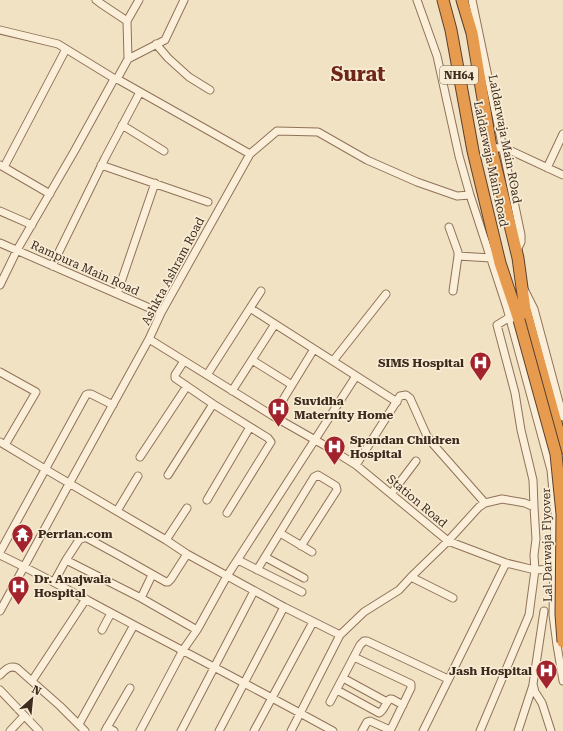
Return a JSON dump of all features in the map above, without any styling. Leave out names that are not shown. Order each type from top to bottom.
[{"type":"highway","name":"Laldarwaja Main Road","points":[[443,0],[451,30],[495,263]]},
{"type":"highway","name":"Laldarwaja Main ROad","points":[[462,0],[472,33],[497,148],[522,283]]},
{"type":"highway","name":"Lal Darwaja Flyover","points":[[495,263],[514,318],[556,454],[562,514],[561,614],[563,642]]},
{"type":"highway","name":"NH64","points":[[522,283],[525,310],[563,448]]},
{"type":"street","points":[[96,0],[127,21]]},
{"type":"street","points":[[128,59],[127,21],[139,0]]},
{"type":"street","points":[[0,285],[2,276],[113,81],[116,79],[128,59],[165,40],[184,0]]},
{"type":"street","points":[[417,0],[437,56],[459,156],[470,195],[495,263]]},
{"type":"street","points":[[472,0],[497,148],[507,149],[563,175]]},
{"type":"street","points":[[0,30],[58,44],[116,79],[250,154]]},
{"type":"street","points":[[156,44],[168,58],[189,77],[210,90]]},
{"type":"street","points":[[50,194],[2,166],[66,50]]},
{"type":"street","points":[[52,266],[101,165],[140,92]]},
{"type":"street","points":[[122,125],[164,151]]},
{"type":"street","name":"Ashkta Ashram Road","points":[[0,611],[149,339],[161,313],[250,154],[277,131],[318,132],[367,160],[416,182],[457,196],[470,195]]},
{"type":"street","points":[[547,168],[563,134]]},
{"type":"street","points":[[459,156],[473,151]]},
{"type":"street","points":[[101,165],[208,202]]},
{"type":"street","points":[[117,294],[155,183]]},
{"type":"street","points":[[0,211],[32,225]]},
{"type":"street","points":[[450,227],[458,252],[453,291]]},
{"type":"street","name":"Rampura Main Road","points":[[0,243],[161,313]]},
{"type":"street","points":[[458,256],[495,263]]},
{"type":"street","points":[[522,283],[534,309],[562,412]]},
{"type":"street","points":[[207,375],[261,291]]},
{"type":"street","points":[[333,361],[386,294]]},
{"type":"street","points":[[250,308],[397,402]]},
{"type":"street","points":[[480,731],[529,615],[535,570],[534,555],[536,539],[533,480],[521,430],[515,393],[497,325],[514,318],[553,488],[554,612],[557,645],[563,681]]},
{"type":"street","points":[[232,391],[275,324]]},
{"type":"street","name":"Station Road","points":[[149,339],[273,416],[356,465],[448,541],[506,563],[535,570],[563,569]]},
{"type":"street","points":[[273,416],[314,349]]},
{"type":"street","points":[[252,360],[292,385]]},
{"type":"street","points":[[184,361],[175,377],[213,404],[270,440],[270,444],[227,513]]},
{"type":"street","points":[[0,372],[36,392],[3,444],[166,540],[187,554],[284,607],[340,635]]},
{"type":"street","points":[[140,731],[183,650],[227,576],[356,376]]},
{"type":"street","points":[[140,457],[187,386]]},
{"type":"street","points":[[113,405],[91,394],[86,395],[0,554],[245,683],[328,730]]},
{"type":"street","points":[[356,465],[400,396],[408,396],[433,444],[485,503]]},
{"type":"street","points":[[168,475],[213,404]]},
{"type":"street","points":[[207,500],[250,427]]},
{"type":"street","points":[[391,494],[416,461]]},
{"type":"street","points":[[551,475],[556,470],[563,468]]},
{"type":"street","points":[[257,570],[314,477],[318,475],[336,486],[337,490],[301,546]]},
{"type":"street","points":[[117,511],[138,476]]},
{"type":"street","points":[[553,488],[563,494]]},
{"type":"street","points":[[291,731],[340,635],[364,612],[399,590],[448,541],[479,507],[485,503],[502,499],[525,503],[534,507]]},
{"type":"street","points":[[166,540],[187,508]]},
{"type":"street","points":[[280,533],[312,552]]},
{"type":"street","points":[[54,582],[79,540],[83,538],[87,538],[166,582],[168,582],[187,554]]},
{"type":"street","points":[[265,557],[304,578]]},
{"type":"street","points":[[66,560],[140,598],[196,630]]},
{"type":"street","points":[[238,560],[302,592]]},
{"type":"street","points":[[423,731],[506,563]]},
{"type":"street","points":[[140,598],[152,575]]},
{"type":"street","points":[[411,577],[453,598]]},
{"type":"street","points":[[181,731],[254,591]]},
{"type":"street","points":[[32,681],[86,599]]},
{"type":"street","points":[[219,731],[284,607]]},
{"type":"street","points":[[530,608],[563,614]]},
{"type":"street","points":[[518,731],[533,684],[544,611]]},
{"type":"street","points":[[102,630],[111,613]]},
{"type":"street","points":[[254,731],[271,697],[313,622]]},
{"type":"street","points":[[79,724],[134,625]]},
{"type":"street","points":[[330,702],[364,641],[367,641],[448,679]]},
{"type":"street","points":[[354,657],[411,684],[411,688],[390,731],[372,721],[367,722],[362,731]]},
{"type":"street","points":[[0,675],[12,666],[17,668],[60,706],[85,731]]},
{"type":"street","points":[[343,678],[387,702]]},
{"type":"street","points":[[533,684],[535,692],[542,703],[551,731]]},
{"type":"street","points":[[114,731],[106,729],[130,688]]},
{"type":"street","points":[[0,690],[39,731]]},
{"type":"street","points":[[337,690],[379,713],[382,712],[388,699],[392,699],[403,705]]},
{"type":"street","points":[[0,702],[6,697]]},
{"type":"street","points":[[10,731],[24,716]]},
{"type":"place","name":"SIMS Hospital","points":[[480,382]]},
{"type":"place","name":"Suvidha Maternity Home","points":[[278,428]]},
{"type":"place","name":"Spandan Children Hospital","points":[[335,466]]},
{"type":"place","name":"Perrian.com","points":[[22,554]]},
{"type":"place","name":"Dr. Anajwala Hospital","points":[[18,606]]},
{"type":"place","name":"Jash Hospital","points":[[547,690]]},
{"type":"district","name":"Surat","points":[[358,74]]}]
